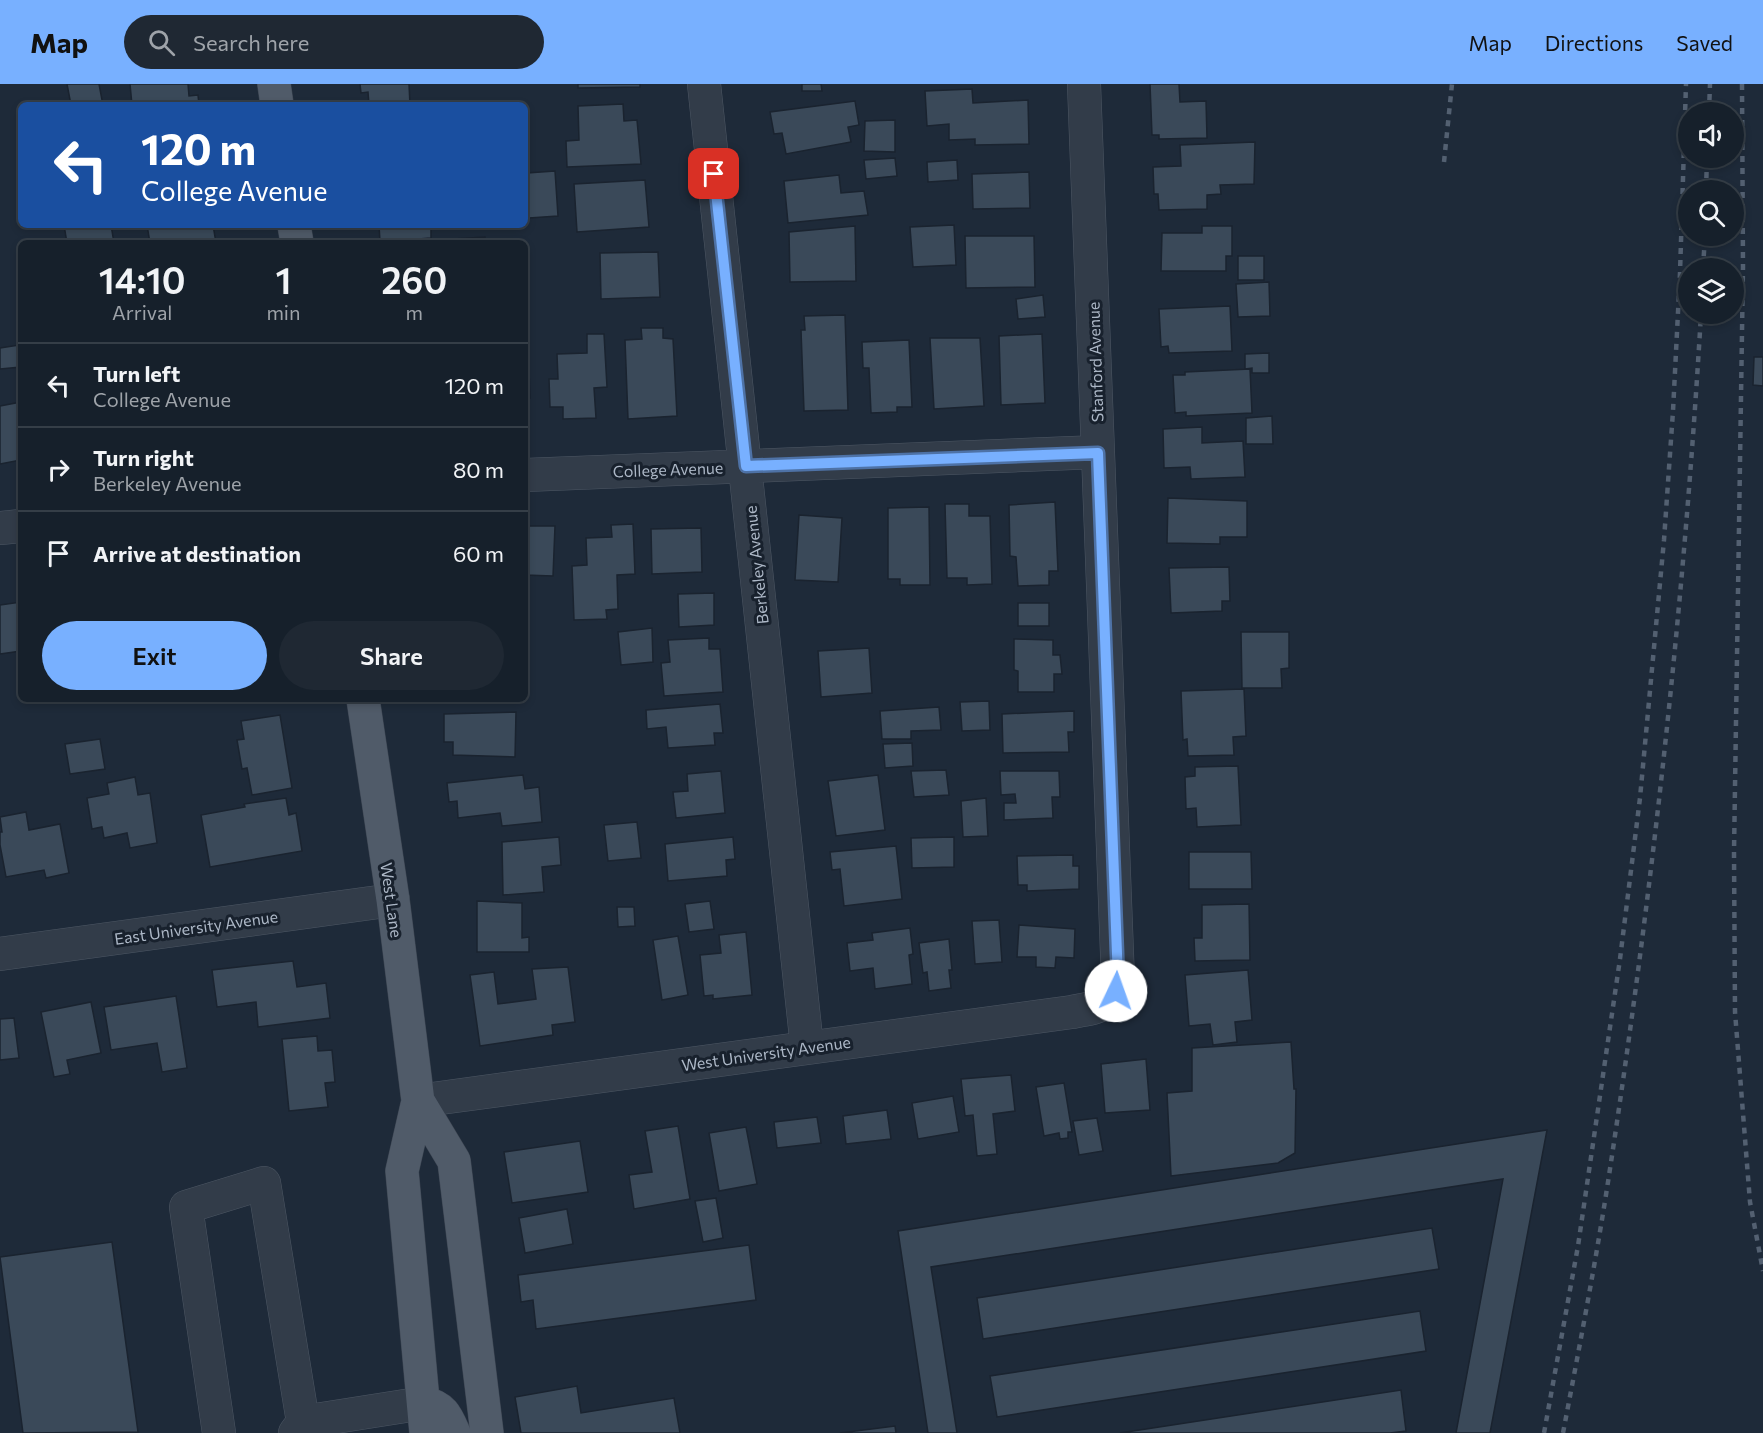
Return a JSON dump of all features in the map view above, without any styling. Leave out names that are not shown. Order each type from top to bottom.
[{"type":"main road","points":[[274,84],[277,102]]},
{"type":"main road","name":"West Lane","points":[[363,702],[393,900],[418,1101],[402,1171],[425,1418]]},
{"type":"main road","name":"West Lane","points":[[418,1101],[454,1161],[487,1433]]},
{"type":"main road","points":[[425,1418],[434,1405],[442,1411],[454,1433]]},
{"type":"street","name":"Berkeley Avenue","points":[[704,84],[807,1047]]},
{"type":"street","name":"Stanford Avenue","points":[[1084,84],[1118,980],[1116,991],[1110,998]]},
{"type":"street","name":"College Avenue","points":[[528,475],[1098,453]]},
{"type":"street","points":[[0,528],[18,526]]},
{"type":"street","name":"East University Avenue","points":[[0,954],[393,900]]},
{"type":"street","name":"West University Avenue","points":[[418,1101],[1072,1012],[1102,1006],[1110,998]]},
{"type":"street","points":[[219,1433],[186,1207],[264,1183],[299,1427],[425,1418]]},
{"type":"building","points":[[67,84],[99,84],[102,102],[70,102]]},
{"type":"building","points":[[130,84],[188,84],[189,96],[198,95],[199,102],[132,102]]},
{"type":"building","points":[[360,84],[409,84],[410,102],[369,102],[368,92],[361,93]]},
{"type":"building","points":[[578,84],[640,84],[640,87],[578,88]]},
{"type":"building","points":[[802,84],[821,84],[822,91],[802,91]]},
{"type":"building","points":[[1150,84],[1179,84],[1180,102],[1206,101],[1207,138],[1159,139],[1159,135],[1152,135]]},
{"type":"building","points":[[972,89],[973,103],[1028,100],[1029,144],[975,145],[975,139],[949,140],[949,124],[927,126],[925,91]]},
{"type":"building","points":[[855,101],[859,125],[848,127],[851,142],[786,154],[782,133],[774,134],[770,112]]},
{"type":"building","points":[[623,104],[624,121],[637,120],[641,164],[567,167],[566,141],[579,140],[578,106]]},
{"type":"building","points":[[895,120],[895,152],[864,151],[865,121]]},
{"type":"building","points":[[1255,142],[1254,184],[1220,185],[1221,194],[1207,195],[1207,209],[1159,210],[1158,194],[1154,194],[1153,167],[1181,166],[1180,145]]},
{"type":"building","points":[[895,158],[897,176],[866,179],[864,160]]},
{"type":"building","points":[[957,160],[958,180],[928,182],[927,162]]},
{"type":"building","points":[[555,171],[558,216],[529,218],[528,173]]},
{"type":"building","points":[[1029,172],[1030,208],[973,209],[972,174]]},
{"type":"building","points":[[839,175],[841,193],[864,191],[868,215],[788,223],[784,181]]},
{"type":"building","points":[[645,180],[649,227],[577,232],[574,184]]},
{"type":"building","points":[[954,225],[956,265],[913,267],[910,227]]},
{"type":"building","points":[[855,226],[856,281],[790,282],[789,232]]},
{"type":"building","points":[[1202,226],[1232,226],[1232,256],[1226,256],[1226,271],[1161,271],[1162,233],[1202,233]]},
{"type":"building","points":[[64,228],[112,228],[114,240],[66,240]]},
{"type":"building","points":[[148,228],[214,228],[216,240],[150,240]]},
{"type":"building","points":[[379,228],[431,228],[431,238],[380,240]]},
{"type":"building","points":[[965,236],[1034,236],[1035,287],[966,288]]},
{"type":"building","points":[[485,237],[485,240],[454,239]]},
{"type":"building","points":[[658,252],[660,297],[601,299],[600,253]]},
{"type":"building","points":[[1238,256],[1264,256],[1264,280],[1238,280]]},
{"type":"building","points":[[1269,282],[1270,316],[1238,317],[1236,284]]},
{"type":"building","points":[[1043,295],[1045,317],[1018,319],[1016,299]]},
{"type":"building","points":[[1230,306],[1232,351],[1169,353],[1168,346],[1161,347],[1159,309]]},
{"type":"building","points":[[845,315],[848,410],[804,411],[801,330],[805,330],[804,316]]},
{"type":"building","points":[[641,328],[663,328],[663,338],[673,339],[677,416],[628,419],[625,340],[642,339]]},
{"type":"building","points":[[587,334],[604,334],[607,387],[594,388],[596,418],[563,419],[563,407],[550,407],[549,379],[558,379],[557,354],[587,353]]},
{"type":"building","points":[[1042,334],[1045,403],[1001,405],[999,336]]},
{"type":"building","points":[[930,338],[980,338],[984,406],[934,409]]},
{"type":"building","points":[[909,340],[912,407],[897,407],[897,412],[871,413],[869,368],[863,368],[862,342]]},
{"type":"building","points":[[18,345],[18,367],[0,369],[0,348]]},
{"type":"building","points":[[1269,353],[1269,373],[1252,373],[1252,368],[1245,369],[1245,354]]},
{"type":"building","points":[[1754,357],[1763,357],[1763,386],[1753,385]]},
{"type":"building","points":[[1250,369],[1252,413],[1186,416],[1186,412],[1175,413],[1173,375],[1185,375],[1185,372]]},
{"type":"building","points":[[529,370],[530,398],[528,398]]},
{"type":"building","points":[[18,403],[18,461],[0,464],[0,406]]},
{"type":"building","points":[[1272,416],[1273,444],[1246,444],[1246,418]]},
{"type":"building","points":[[1202,427],[1202,443],[1243,441],[1245,477],[1191,479],[1190,467],[1164,468],[1163,429]]},
{"type":"building","points":[[1168,498],[1247,501],[1247,537],[1220,537],[1220,544],[1167,543]]},
{"type":"building","points":[[1055,502],[1058,571],[1049,571],[1049,585],[1018,586],[1016,557],[1010,556],[1009,505]]},
{"type":"building","points":[[945,504],[969,504],[969,516],[990,516],[992,584],[967,585],[967,578],[947,578]]},
{"type":"building","points":[[929,507],[930,585],[900,585],[900,579],[888,579],[888,508]]},
{"type":"building","points":[[799,515],[842,518],[838,582],[795,580]]},
{"type":"building","points":[[633,524],[635,574],[617,575],[618,609],[606,610],[607,619],[574,620],[572,566],[587,565],[586,538],[612,537],[611,525]]},
{"type":"building","points":[[528,526],[555,526],[553,576],[528,575]]},
{"type":"building","points":[[701,528],[702,572],[652,574],[651,529]]},
{"type":"building","points":[[1229,567],[1230,601],[1222,601],[1222,611],[1171,613],[1169,568]]},
{"type":"building","points":[[714,593],[714,625],[679,627],[678,594]]},
{"type":"building","points":[[18,602],[18,651],[0,654],[0,605]]},
{"type":"building","points":[[1018,603],[1049,603],[1049,626],[1018,626]]},
{"type":"building","points":[[652,628],[653,662],[621,665],[618,632]]},
{"type":"building","points":[[1241,632],[1289,632],[1289,668],[1281,669],[1282,688],[1242,688]]},
{"type":"building","points":[[709,638],[709,649],[720,649],[723,692],[664,696],[661,663],[670,662],[668,640]]},
{"type":"building","points":[[1014,639],[1053,640],[1053,655],[1060,655],[1062,674],[1054,674],[1054,692],[1018,692],[1018,671],[1014,670]]},
{"type":"building","points":[[869,648],[872,693],[821,697],[818,651]]},
{"type":"building","points":[[1244,689],[1246,736],[1233,737],[1234,755],[1188,756],[1187,739],[1183,740],[1181,691]]},
{"type":"building","points":[[989,701],[990,730],[962,731],[960,702]]},
{"type":"building","points":[[720,704],[723,733],[714,733],[715,745],[668,748],[666,727],[647,729],[646,710]]},
{"type":"building","points":[[939,707],[941,730],[911,731],[911,739],[882,739],[880,711]]},
{"type":"building","points":[[1074,711],[1074,732],[1068,732],[1069,752],[1003,753],[1002,714]]},
{"type":"building","points":[[516,712],[515,757],[453,755],[453,742],[444,742],[444,714]]},
{"type":"building","points":[[280,715],[292,788],[252,795],[247,768],[242,769],[237,740],[244,739],[241,721]]},
{"type":"building","points":[[100,739],[105,769],[70,774],[65,744]]},
{"type":"building","points":[[912,743],[913,766],[885,768],[883,744]]},
{"type":"building","points":[[1238,766],[1241,825],[1197,827],[1196,808],[1186,809],[1185,777],[1195,776],[1195,767]]},
{"type":"building","points":[[946,770],[949,795],[914,797],[911,771]]},
{"type":"building","points":[[721,771],[725,813],[676,818],[673,792],[688,791],[687,774]]},
{"type":"building","points":[[1000,771],[1059,771],[1060,797],[1052,797],[1053,818],[1004,820],[1004,803],[1016,803],[1015,794],[1001,795]]},
{"type":"building","points":[[523,775],[525,789],[539,787],[542,822],[502,826],[500,813],[458,818],[457,801],[449,802],[447,783]]},
{"type":"building","points":[[878,775],[885,830],[836,836],[828,781]]},
{"type":"building","points":[[135,777],[138,795],[150,793],[157,843],[130,848],[127,833],[104,838],[102,827],[92,829],[87,798],[109,794],[107,783]]},
{"type":"building","points":[[286,798],[289,815],[296,813],[302,851],[210,867],[201,815],[245,807],[244,804]]},
{"type":"building","points":[[986,798],[988,836],[963,837],[961,801]]},
{"type":"building","points":[[26,812],[29,830],[60,824],[69,873],[46,878],[44,870],[6,877],[0,845],[0,832],[2,832],[0,817]]},
{"type":"building","points":[[637,822],[641,858],[608,861],[604,825]]},
{"type":"building","points":[[559,837],[561,865],[542,867],[544,892],[503,895],[502,842]]},
{"type":"building","points":[[733,837],[735,859],[726,860],[727,876],[668,881],[665,844]]},
{"type":"building","points":[[954,837],[954,867],[912,868],[911,838]]},
{"type":"building","points":[[896,846],[902,899],[844,906],[840,869],[832,870],[830,852]]},
{"type":"building","points":[[1189,852],[1251,852],[1252,889],[1189,889]]},
{"type":"building","points":[[1073,855],[1073,866],[1079,866],[1079,889],[1027,891],[1027,885],[1018,885],[1017,856]]},
{"type":"building","points":[[477,901],[522,903],[522,938],[529,937],[529,952],[477,952]]},
{"type":"building","points":[[710,901],[714,929],[689,932],[685,904]]},
{"type":"building","points":[[1249,904],[1250,960],[1195,961],[1194,938],[1202,938],[1202,905]]},
{"type":"building","points":[[617,907],[634,907],[635,926],[618,927]]},
{"type":"building","points":[[999,920],[1002,962],[975,964],[972,921]]},
{"type":"building","points":[[1019,925],[1075,929],[1074,958],[1056,957],[1055,968],[1036,967],[1036,957],[1017,957]]},
{"type":"building","points":[[910,928],[913,954],[909,955],[912,984],[875,989],[873,968],[850,971],[847,943],[873,940],[872,933]]},
{"type":"building","points":[[746,932],[752,995],[713,999],[713,995],[704,996],[700,955],[721,953],[719,935]]},
{"type":"building","points":[[678,936],[688,995],[662,1000],[653,940]]},
{"type":"building","points":[[949,939],[951,988],[929,991],[927,972],[923,973],[919,943]]},
{"type":"building","points":[[293,961],[297,987],[326,983],[330,1018],[258,1027],[256,1002],[217,1007],[212,970]]},
{"type":"building","points":[[568,967],[575,1022],[552,1025],[553,1035],[480,1046],[470,975],[494,972],[498,1004],[536,999],[532,969]]},
{"type":"building","points":[[1248,970],[1252,1020],[1235,1022],[1237,1042],[1213,1045],[1210,1024],[1189,1026],[1185,975]]},
{"type":"building","points":[[176,996],[187,1068],[162,1072],[157,1043],[111,1050],[104,1007]]},
{"type":"building","points":[[91,1002],[101,1053],[67,1060],[70,1074],[54,1077],[41,1012]]},
{"type":"building","points":[[14,1018],[19,1058],[0,1060],[0,1019]]},
{"type":"building","points":[[317,1036],[318,1051],[332,1050],[335,1082],[325,1083],[328,1107],[289,1111],[282,1039]]},
{"type":"building","points":[[1291,1042],[1294,1089],[1296,1089],[1295,1153],[1278,1163],[1171,1176],[1167,1093],[1192,1091],[1192,1048]]},
{"type":"building","points":[[1146,1059],[1150,1110],[1105,1113],[1101,1064]]},
{"type":"building","points":[[1011,1075],[1015,1111],[993,1114],[997,1154],[977,1156],[973,1115],[965,1116],[961,1079]]},
{"type":"building","points":[[1064,1083],[1072,1132],[1068,1132],[1068,1138],[1060,1139],[1059,1133],[1044,1136],[1036,1087]]},
{"type":"building","points":[[953,1096],[959,1132],[918,1139],[912,1103]]},
{"type":"building","points":[[887,1110],[891,1139],[846,1144],[843,1116]]},
{"type":"building","points":[[817,1117],[821,1143],[777,1148],[774,1122]]},
{"type":"building","points":[[1097,1118],[1103,1151],[1079,1155],[1073,1121]]},
{"type":"building","points":[[678,1126],[690,1199],[634,1209],[629,1175],[652,1172],[645,1131]]},
{"type":"building","points":[[746,1127],[757,1184],[719,1191],[709,1133]]},
{"type":"building","points":[[1547,1130],[1490,1433],[1456,1433],[1503,1179],[931,1267],[957,1433],[928,1433],[898,1231]]},
{"type":"building","points":[[580,1141],[588,1192],[512,1203],[504,1152]]},
{"type":"building","points":[[716,1198],[723,1238],[703,1242],[695,1201]]},
{"type":"building","points":[[567,1209],[573,1244],[525,1253],[519,1218]]},
{"type":"building","points":[[1432,1228],[1439,1269],[983,1339],[977,1298]]},
{"type":"building","points":[[112,1242],[138,1432],[23,1433],[0,1257]]},
{"type":"building","points":[[749,1245],[756,1300],[536,1329],[533,1300],[521,1302],[518,1275]]},
{"type":"building","points":[[1420,1311],[1426,1351],[997,1417],[990,1376]]},
{"type":"building","points":[[577,1386],[581,1413],[674,1398],[680,1433],[521,1433],[515,1397]]},
{"type":"building","points":[[1401,1390],[1406,1431],[1390,1433],[1120,1433]]},
{"type":"building","points":[[895,1426],[896,1433],[840,1433]]},
{"type":"railway","points":[[1444,162],[1452,84]]},
{"type":"railway","points":[[1544,1433],[1578,1246],[1620,959],[1640,798],[1664,540],[1673,411],[1686,84]]},
{"type":"railway","points":[[1709,102],[1710,84]]},
{"type":"railway","points":[[1742,84],[1743,267],[1734,852],[1735,1012],[1750,1202],[1763,1271]]},
{"type":"railway","points":[[1706,180],[1707,168]]},
{"type":"railway","points":[[1704,246],[1704,258]]},
{"type":"railway","points":[[1563,1433],[1608,1182],[1639,966],[1676,641],[1700,324]]},
{"type":"route","points":[[714,174],[746,466],[1098,453],[1118,980],[1116,991]]}]
